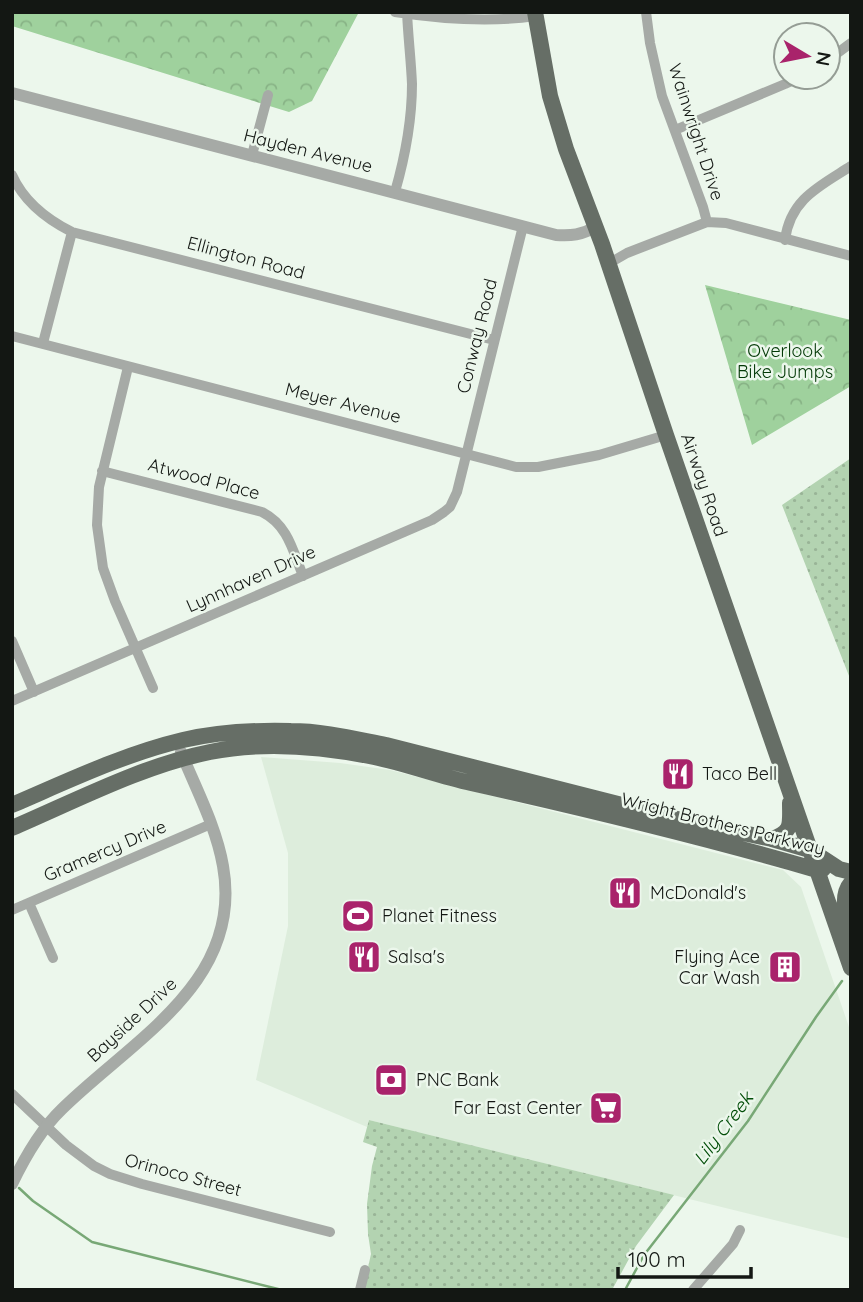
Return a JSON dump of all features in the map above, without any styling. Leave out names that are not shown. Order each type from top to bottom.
[{"type":"main road","name":"Airway Road","points":[[535,14],[545,73],[558,123],[851,968]]},
{"type":"main road","name":"Wright Brothers Parkway","points":[[12,805],[122,758],[177,742],[214,735],[294,731],[386,745],[694,823],[772,839],[813,859],[845,870]]},
{"type":"main road","name":"Wright Brothers Parkway","points":[[12,828],[143,772],[183,759],[246,747],[289,745],[376,757],[452,779],[701,839],[813,859]]},
{"type":"main road","points":[[772,839],[783,835],[788,828],[789,790]]},
{"type":"main road","points":[[851,883],[846,888],[844,904],[851,932]]},
{"type":"street","name":"Wainwright Drive","points":[[646,12],[657,76],[706,222]]},
{"type":"street","points":[[395,192],[406,151],[412,85],[403,13],[497,19],[535,14]]},
{"type":"street","points":[[675,130],[772,89]]},
{"type":"street","name":"Hayden Avenue","points":[[12,93],[565,236],[584,233],[595,227]]},
{"type":"street","points":[[252,155],[268,95]]},
{"type":"street","points":[[785,240],[788,223],[799,204],[814,189],[851,166]]},
{"type":"street","name":"Ellington Road","points":[[12,175],[21,192],[37,210],[72,232],[494,340]]},
{"type":"street","points":[[608,264],[626,253],[706,222],[726,223],[851,256]]},
{"type":"street","name":"Conway Road","points":[[466,454],[523,226]]},
{"type":"street","points":[[43,343],[72,232]]},
{"type":"street","name":"Meyer Avenue","points":[[12,336],[516,467],[538,467],[599,455],[666,435]]},
{"type":"street","points":[[128,367],[102,471],[97,512],[99,547],[103,568],[153,688]]},
{"type":"street","name":"Lynnhaven Drive","points":[[12,701],[432,520],[444,512],[454,500],[466,454]]},
{"type":"street","name":"Atwood Place","points":[[102,471],[270,516],[287,536],[303,576]]},
{"type":"street","points":[[12,641],[34,692]]},
{"type":"street","name":"Bayside Drive","points":[[12,1184],[46,1126],[61,1109],[186,997],[205,970],[219,935],[225,900],[224,867],[211,824],[177,742]]},
{"type":"street","name":"Gramercy Drive","points":[[12,910],[211,824]]},
{"type":"street","points":[[29,903],[53,958]]},
{"type":"street","name":"Orinoco Street","points":[[12,1094],[66,1145],[110,1174],[330,1232]]},
{"type":"street","points":[[693,1290],[733,1244],[740,1230]]},
{"type":"street","points":[[360,1290],[365,1270]]},
{"type":"shaded area","points":[[261,757],[390,770],[783,870],[801,887],[851,1033],[851,1239],[369,1120],[367,1127],[256,1080],[288,926],[288,853]]},
{"type":"green space","points":[[12,12],[359,12],[312,101],[289,112],[12,26]]},
{"type":"green space","name":"Overlook Bike Jumps","points":[[705,285],[851,320],[851,386],[752,445]]},
{"type":"green space","points":[[851,458],[851,681],[782,505]]},
{"type":"green space","points":[[369,1120],[674,1195],[636,1246],[612,1290],[363,1290],[371,1254],[367,1204],[377,1147],[363,1142]]},
{"type":"waterway","name":"Lily Creek","points":[[625,1290],[644,1255],[748,1121],[842,981]]},
{"type":"waterway","points":[[19,1188],[33,1201],[92,1242],[282,1290]]},
{"type":"place","name":"Taco Bell","points":[[678,774]]},
{"type":"place","name":"McDonald's","points":[[625,893]]},
{"type":"place","name":"Planet Fitness","points":[[358,916]]},
{"type":"place","name":"Salsa's","points":[[364,957]]},
{"type":"place","name":"Flying Ace Car Wash","points":[[785,967]]},
{"type":"place","name":"PNC Bank","points":[[391,1080]]},
{"type":"place","name":"Far East Center","points":[[606,1108]]}]
